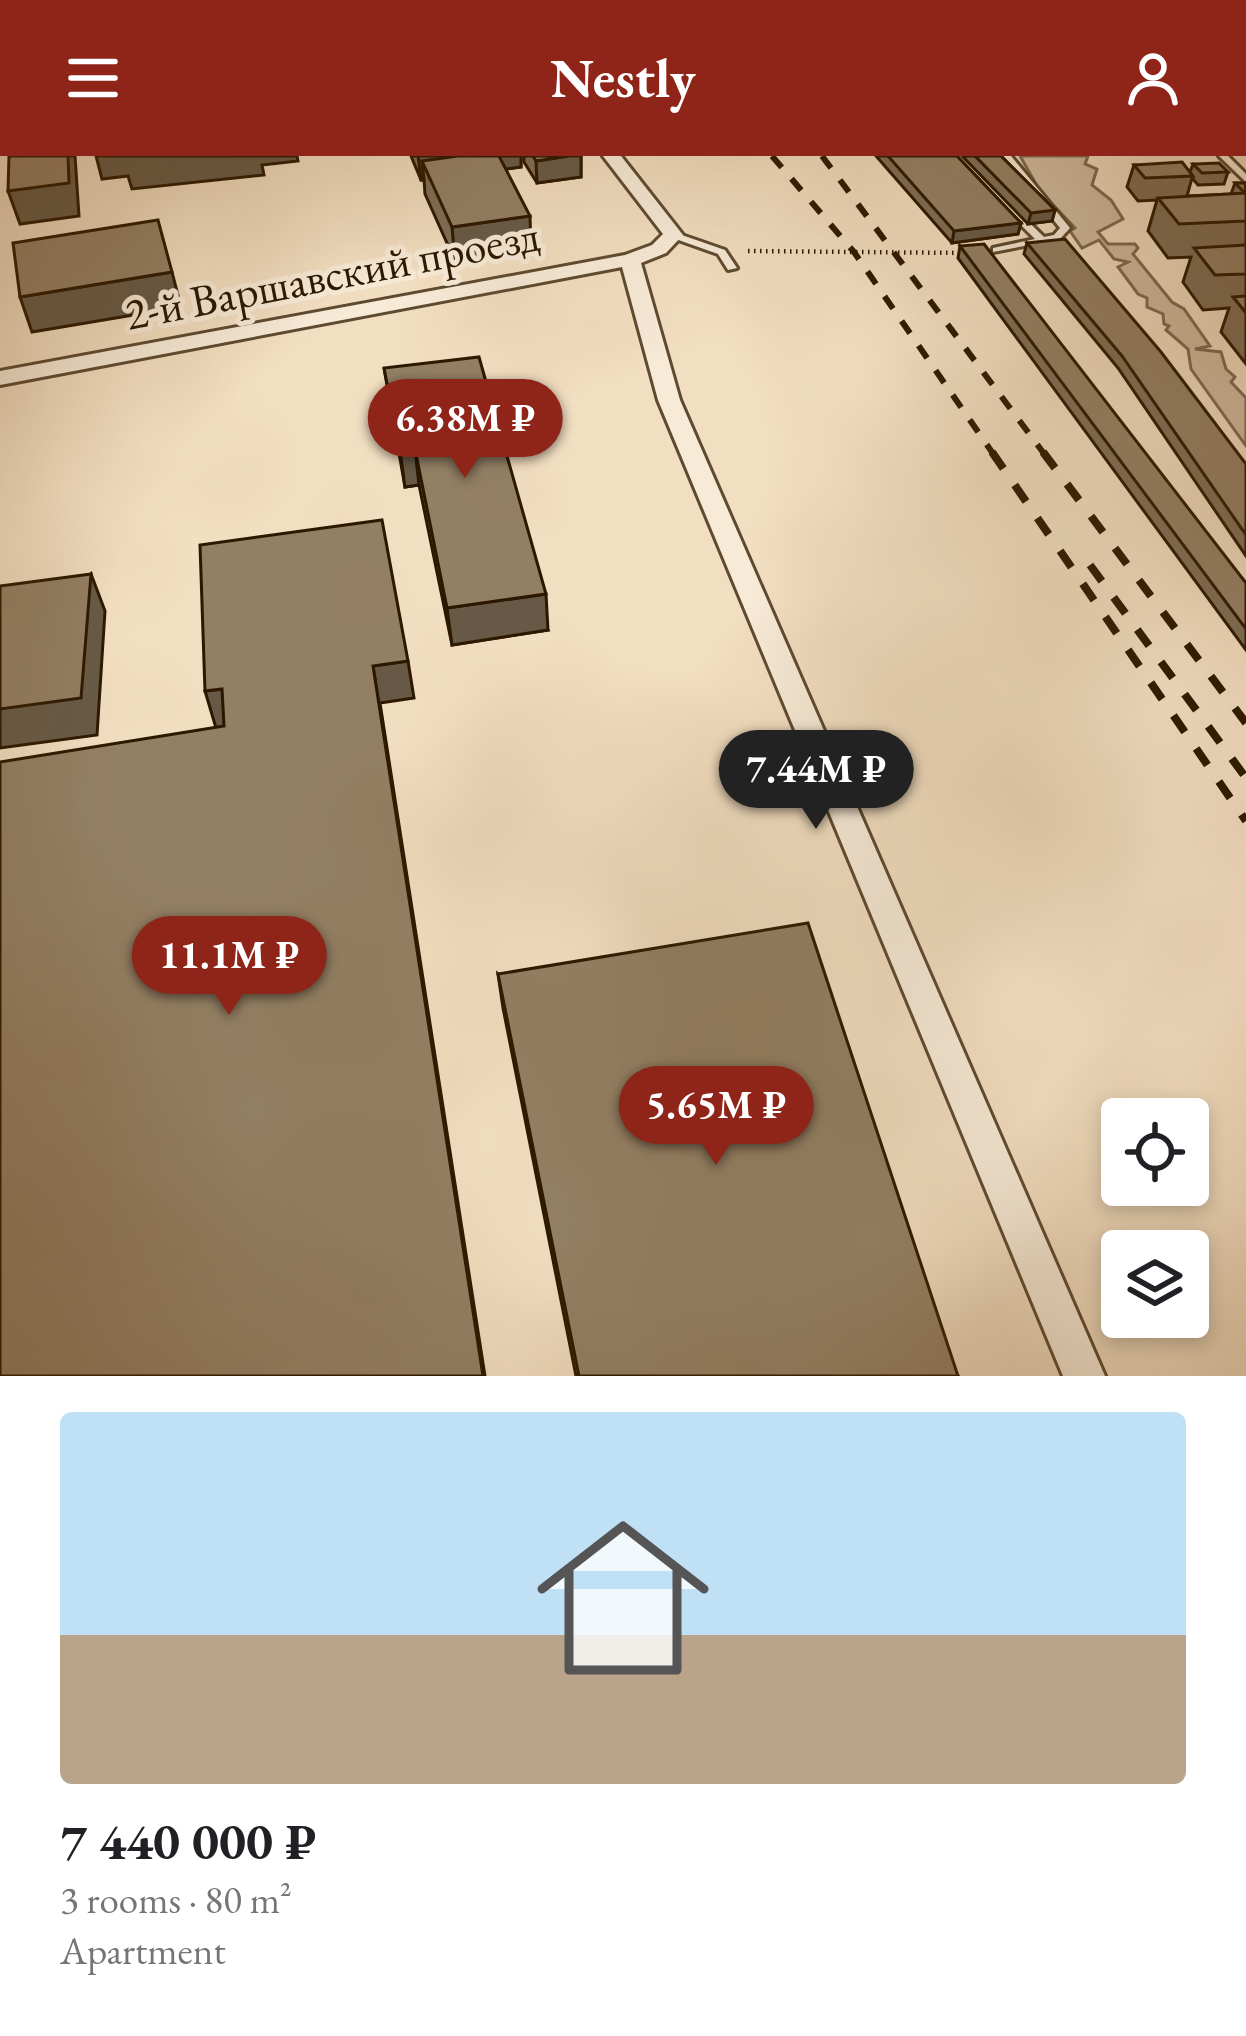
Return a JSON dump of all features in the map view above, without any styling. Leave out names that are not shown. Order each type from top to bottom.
[{"type":"street","points":[[612,156],[673,235]]},
{"type":"street","name":"2-й Варшавский проезд","points":[[0,378],[630,260],[659,249],[673,235]]},
{"type":"street","points":[[630,260],[669,400],[1084,1376]]},
{"type":"lane","points":[[956,156],[1042,240]]},
{"type":"lane","points":[[996,250],[1042,240],[1065,228],[1006,156]]},
{"type":"lane","points":[[1223,156],[1246,179]]},
{"type":"lane","points":[[1060,233],[1071,242]]},
{"type":"lane","points":[[673,235],[722,252],[732,268]]},
{"type":"path","points":[[722,252],[870,250],[935,256],[996,250]]},
{"type":"shaded area","points":[[1020,156],[1088,156],[1085,164],[1097,169],[1092,185],[1111,200],[1123,219],[1098,232],[1108,244],[1135,244],[1138,248],[1133,254],[1172,302],[1184,309],[1210,346],[1195,349],[1221,352],[1226,369],[1235,377],[1231,382],[1246,398],[1246,446],[1191,369],[1188,349],[1166,330],[1169,326],[1163,314],[1147,307],[1147,298],[1138,294],[1118,267],[1128,262],[1114,259],[1099,240],[1082,248],[1070,231],[1075,228],[1040,191]]},
{"type":"building","points":[[9,156],[68,156],[69,183],[8,191]]},
{"type":"building","points":[[499,156],[530,216],[452,227],[422,161]]},
{"type":"building","points":[[888,156],[957,156],[1021,223],[954,231]]},
{"type":"building","points":[[975,156],[1001,156],[1055,210],[1031,213]]},
{"type":"building","points":[[1182,162],[1193,176],[1145,178],[1134,165]]},
{"type":"building","points":[[1219,163],[1228,172],[1202,173],[1193,164]]},
{"type":"building","points":[[1246,193],[1246,221],[1179,224],[1158,198]]},
{"type":"building","points":[[158,220],[172,272],[20,297],[13,243]]},
{"type":"building","points":[[1065,239],[1161,352],[1246,464],[1246,535],[1122,356],[1027,243]]},
{"type":"building","points":[[984,244],[1246,583],[1246,629],[960,246]]},
{"type":"building","points":[[1246,245],[1246,274],[1215,275],[1194,248]]},
{"type":"building","points":[[1246,296],[1246,313],[1233,297]]},
{"type":"building","points":[[479,357],[546,594],[447,608],[415,449],[400,451],[384,368]]},
{"type":"building","points":[[382,520],[408,661],[373,666],[483,1376],[0,1376],[0,762],[224,726],[222,689],[205,691],[200,545]]},
{"type":"building","points":[[91,574],[81,698],[0,709],[0,586]]},
{"type":"building","points":[[808,923],[958,1376],[579,1376],[498,974]]},
{"type":"railway","points":[[772,156],[854,252],[994,455]]},
{"type":"railway","points":[[822,156],[1045,455]]},
{"type":"railway","points":[[992,452],[1246,821]]},
{"type":"railway","points":[[1043,452],[1246,723]]},
{"type":"railway","points":[[1090,565],[1246,778]]}]
